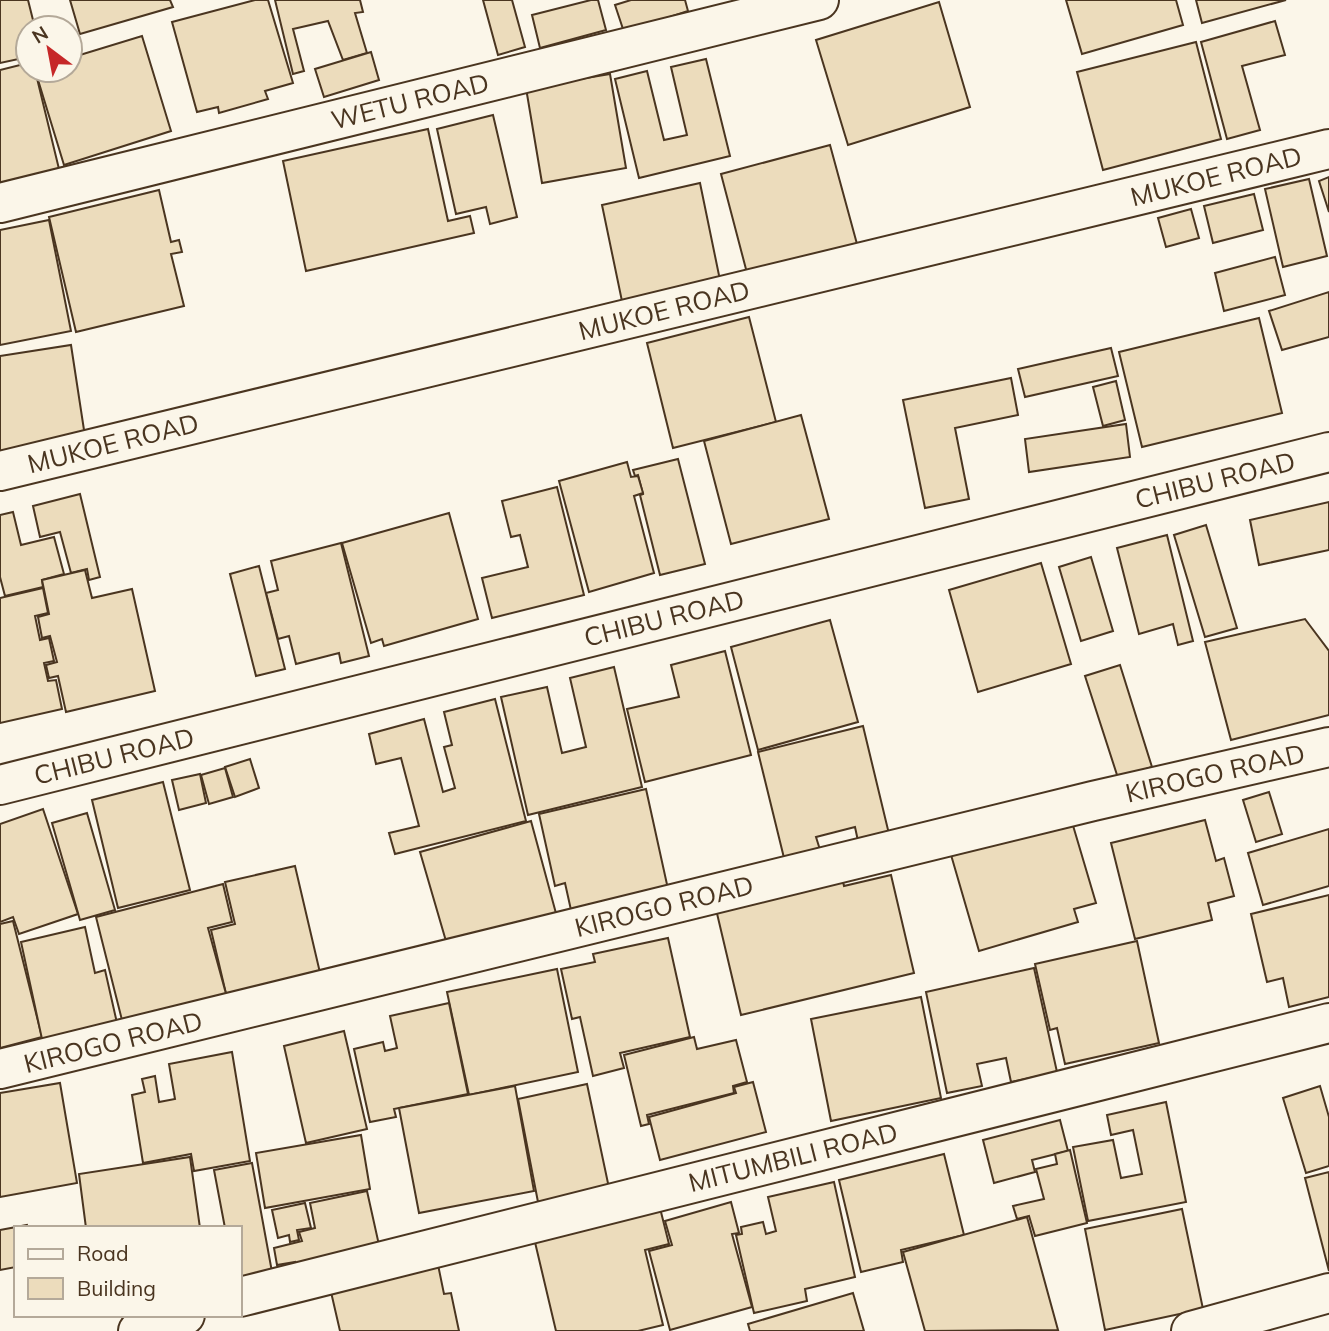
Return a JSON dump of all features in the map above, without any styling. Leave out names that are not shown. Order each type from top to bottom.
[{"type":"street","name":"WETU ROAD","points":[[0,203],[820,0]]},
{"type":"street","name":"MUKOE ROAD","points":[[0,471],[1329,149]]},
{"type":"street","name":"CHIBU ROAD","points":[[0,785],[1329,452]]},
{"type":"street","name":"KIROGO ROAD","points":[[0,1069],[1052,811],[1329,747]]},
{"type":"street","name":"MITUMBILI ROAD","points":[[249,1294],[1329,1023]]},
{"type":"street","points":[[1191,1331],[1329,1293]]},
{"type":"street","points":[[138,1331],[179,1317]]},
{"type":"building","points":[[0,0],[28,0],[32,14],[14,14],[14,60],[0,63]]},
{"type":"building","points":[[70,0],[170,0],[173,7],[84,33],[84,14],[74,14]]},
{"type":"building","points":[[255,0],[268,0],[293,83],[265,91],[268,99],[219,113],[218,107],[197,112],[172,22]]},
{"type":"building","points":[[275,0],[360,0],[363,12],[355,13],[367,53],[343,60],[328,21],[293,29],[304,71],[293,74]]},
{"type":"building","points":[[483,0],[512,0],[525,47],[498,55]]},
{"type":"building","points":[[598,0],[606,30],[540,48],[532,15]]},
{"type":"building","points":[[631,0],[685,0],[688,11],[624,32],[615,5]]},
{"type":"building","points":[[1066,0],[1176,0],[1183,25],[1082,54]]},
{"type":"building","points":[[1196,0],[1286,0],[1202,23]]},
{"type":"building","points":[[939,2],[970,107],[848,145],[816,40]]},
{"type":"building","points":[[1275,21],[1285,55],[1242,66],[1260,130],[1227,139],[1201,42]]},
{"type":"building","points":[[142,36],[171,131],[64,165],[39,84],[84,84],[84,54]]},
{"type":"building","points":[[1196,42],[1221,139],[1103,170],[1077,72]]},
{"type":"building","points":[[371,52],[379,80],[324,97],[315,69]]},
{"type":"building","points":[[706,59],[730,156],[639,178],[615,79],[647,71],[664,140],[687,135],[671,67]]},
{"type":"building","points":[[14,66],[14,84],[38,84],[59,169],[0,184],[0,70]]},
{"type":"building","points":[[610,74],[626,168],[542,183],[526,88]]},
{"type":"building","points":[[493,115],[517,217],[490,224],[486,207],[456,214],[437,129]]},
{"type":"building","points":[[428,129],[448,221],[470,216],[474,233],[306,271],[283,161]]},
{"type":"building","points":[[830,145],[857,244],[747,273],[721,174]]},
{"type":"building","points":[[1329,177],[1329,212],[1319,181]]},
{"type":"building","points":[[1309,179],[1327,256],[1283,267],[1265,189]]},
{"type":"building","points":[[700,183],[721,285],[623,306],[602,205]]},
{"type":"building","points":[[159,190],[171,242],[179,240],[182,252],[171,254],[184,306],[76,332],[49,217]]},
{"type":"building","points":[[1254,194],[1263,230],[1213,243],[1204,206]]},
{"type":"building","points":[[1191,209],[1199,238],[1166,247],[1158,218]]},
{"type":"building","points":[[49,220],[71,331],[0,345],[0,230]]},
{"type":"building","points":[[1275,257],[1285,295],[1224,311],[1215,273]]},
{"type":"building","points":[[1329,292],[1329,337],[1282,350],[1269,311]]},
{"type":"building","points":[[749,317],[776,422],[673,448],[647,343]]},
{"type":"building","points":[[1259,318],[1282,413],[1142,447],[1119,352]]},
{"type":"building","points":[[71,345],[86,443],[0,456],[0,356]]},
{"type":"building","points":[[1111,348],[1118,376],[1025,397],[1018,369]]},
{"type":"building","points":[[1011,378],[1018,415],[955,428],[969,499],[925,508],[903,400]]},
{"type":"building","points":[[1116,381],[1125,420],[1103,426],[1093,387]]},
{"type":"building","points":[[801,415],[829,519],[731,544],[704,441]]},
{"type":"building","points":[[1126,424],[1130,457],[1029,472],[1025,439]]},
{"type":"building","points":[[678,459],[705,564],[660,575],[640,495],[643,494],[638,475],[635,476],[633,470]]},
{"type":"building","points":[[627,462],[631,477],[638,476],[643,493],[634,496],[654,573],[589,592],[559,481]]},
{"type":"building","points":[[557,487],[584,595],[492,618],[482,578],[528,567],[520,535],[511,537],[502,501]]},
{"type":"building","points":[[80,494],[100,577],[89,580],[87,569],[71,573],[60,532],[40,537],[33,506]]},
{"type":"building","points":[[1329,502],[1329,550],[1259,565],[1250,520]]},
{"type":"building","points":[[13,512],[21,545],[54,537],[64,574],[42,580],[43,587],[5,596],[0,577],[0,515]]},
{"type":"building","points":[[449,513],[478,619],[384,646],[382,639],[371,643],[342,543]]},
{"type":"building","points":[[1206,525],[1237,628],[1205,637],[1174,535]]},
{"type":"building","points":[[1167,535],[1193,641],[1178,645],[1173,624],[1139,634],[1117,548]]},
{"type":"building","points":[[341,543],[369,656],[341,663],[339,653],[296,664],[289,636],[278,639],[266,593],[278,590],[271,561]]},
{"type":"building","points":[[1091,557],[1113,631],[1081,641],[1059,567]]},
{"type":"building","points":[[1041,563],[1071,664],[978,692],[949,590]]},
{"type":"building","points":[[259,566],[285,669],[256,676],[230,574]]},
{"type":"building","points":[[85,570],[92,598],[132,589],[155,691],[66,712],[58,676],[49,678],[46,665],[57,662],[50,636],[42,638],[38,617],[49,614],[42,580]]},
{"type":"building","points":[[43,588],[48,613],[35,616],[40,640],[49,638],[54,661],[44,663],[48,681],[56,680],[62,709],[0,723],[0,598]]},
{"type":"building","points":[[1305,619],[1329,651],[1329,715],[1231,740],[1205,642]]},
{"type":"building","points":[[830,620],[858,722],[758,750],[731,647]]},
{"type":"building","points":[[725,651],[751,755],[645,782],[627,709],[679,697],[671,665]]},
{"type":"building","points":[[1120,665],[1152,767],[1118,778],[1085,676]]},
{"type":"building","points":[[614,667],[642,787],[528,815],[501,697],[547,687],[562,753],[586,747],[570,678]]},
{"type":"building","points":[[495,699],[526,821],[395,854],[389,833],[419,826],[401,758],[376,764],[369,734],[424,719],[443,792],[455,788],[444,747],[452,745],[444,712]]},
{"type":"building","points":[[863,726],[889,834],[858,841],[855,827],[816,837],[821,853],[785,862],[758,752]]},
{"type":"building","points":[[250,759],[259,788],[235,797],[225,767]]},
{"type":"building","points":[[225,768],[233,797],[209,804],[201,775]]},
{"type":"building","points":[[200,774],[206,803],[179,810],[172,780]]},
{"type":"building","points":[[163,782],[190,890],[118,908],[92,800]]},
{"type":"building","points":[[646,789],[668,889],[571,910],[565,883],[555,886],[539,814]]},
{"type":"building","points":[[1269,792],[1282,834],[1256,842],[1243,800]]},
{"type":"building","points":[[43,809],[78,914],[19,934],[13,917],[0,922],[0,824]]},
{"type":"building","points":[[1069,812],[1096,903],[1074,909],[1078,922],[979,951],[949,848]]},
{"type":"building","points":[[87,813],[115,910],[80,920],[52,823]]},
{"type":"building","points":[[1205,820],[1216,861],[1224,858],[1234,896],[1208,903],[1212,920],[1135,939],[1111,843]]},
{"type":"building","points":[[531,821],[557,917],[448,948],[420,852]]},
{"type":"building","points":[[1329,829],[1329,886],[1263,905],[1248,853]]},
{"type":"building","points":[[295,866],[321,977],[227,998],[211,930],[235,924],[225,882]]},
{"type":"building","points":[[841,874],[844,886],[891,875],[914,973],[741,1015],[715,905]]},
{"type":"building","points":[[223,884],[232,922],[208,928],[228,1001],[124,1028],[96,917]]},
{"type":"building","points":[[1329,895],[1329,997],[1289,1007],[1283,978],[1267,982],[1251,914]]},
{"type":"building","points":[[13,921],[42,1037],[0,1048],[0,924]]},
{"type":"building","points":[[85,927],[95,973],[105,970],[117,1023],[42,1039],[21,942]]},
{"type":"building","points":[[668,938],[690,1037],[620,1053],[624,1068],[593,1076],[580,1017],[572,1019],[561,969],[595,962],[593,954]]},
{"type":"building","points":[[1137,941],[1159,1043],[1065,1064],[1057,1028],[1050,1030],[1035,964]]},
{"type":"building","points":[[1034,968],[1057,1072],[1011,1082],[1006,1058],[977,1064],[982,1086],[947,1093],[926,992]]},
{"type":"building","points":[[557,969],[578,1072],[469,1095],[447,992]]},
{"type":"building","points":[[921,997],[941,1098],[831,1121],[811,1019]]},
{"type":"building","points":[[449,1003],[468,1094],[394,1109],[396,1117],[370,1122],[354,1049],[383,1042],[385,1051],[397,1048],[390,1016]]},
{"type":"building","points":[[344,1031],[367,1129],[306,1143],[284,1046]]},
{"type":"building","points":[[694,1037],[697,1049],[736,1040],[747,1082],[733,1086],[734,1093],[647,1115],[649,1124],[641,1126],[624,1055]]},
{"type":"building","points":[[232,1052],[250,1161],[194,1171],[191,1154],[143,1163],[132,1095],[145,1092],[142,1079],[155,1076],[159,1102],[175,1099],[169,1064]]},
{"type":"building","points":[[753,1082],[766,1132],[660,1160],[649,1117],[736,1093],[734,1087]]},
{"type":"building","points":[[60,1083],[77,1183],[0,1197],[0,1093]]},
{"type":"building","points":[[587,1084],[609,1188],[538,1202],[518,1099]]},
{"type":"building","points":[[515,1086],[534,1191],[419,1213],[399,1108]]},
{"type":"building","points":[[1320,1086],[1329,1117],[1329,1166],[1306,1173],[1283,1098]]},
{"type":"building","points":[[1166,1102],[1186,1202],[1088,1221],[1073,1147],[1113,1140],[1121,1178],[1142,1174],[1133,1130],[1111,1135],[1107,1115]]},
{"type":"building","points":[[1060,1120],[1068,1151],[1032,1160],[1035,1172],[994,1183],[983,1140]]},
{"type":"building","points":[[361,1135],[370,1189],[265,1208],[256,1153]]},
{"type":"building","points":[[1070,1150],[1087,1223],[1035,1236],[1029,1216],[1017,1219],[1013,1206],[1044,1199],[1036,1169],[1057,1164],[1055,1154]]},
{"type":"building","points":[[944,1154],[964,1235],[901,1250],[903,1262],[861,1272],[839,1180]]},
{"type":"building","points":[[190,1157],[200,1226],[86,1226],[79,1174]]},
{"type":"building","points":[[252,1163],[272,1272],[242,1278],[242,1226],[225,1226],[214,1170]]},
{"type":"building","points":[[1329,1172],[1329,1271],[1305,1178]]},
{"type":"building","points":[[834,1182],[855,1277],[805,1289],[807,1301],[754,1313],[736,1235],[742,1234],[741,1227],[763,1222],[766,1234],[776,1231],[768,1197]]},
{"type":"building","points":[[367,1191],[379,1245],[295,1265],[295,1262],[277,1265],[274,1248],[302,1241],[299,1232],[315,1228],[310,1203]]},
{"type":"building","points":[[731,1202],[739,1233],[732,1234],[752,1307],[670,1330],[649,1251],[672,1245],[665,1221]]},
{"type":"building","points":[[305,1203],[311,1228],[297,1230],[299,1240],[290,1242],[289,1235],[278,1238],[272,1210]]},
{"type":"building","points":[[660,1208],[669,1244],[645,1250],[663,1325],[638,1331],[556,1331],[534,1238]]},
{"type":"building","points":[[1182,1209],[1203,1309],[1105,1330],[1085,1229]]},
{"type":"building","points":[[1027,1217],[1058,1330],[925,1331],[903,1252]]},
{"type":"building","points":[[14,1227],[14,1267],[0,1270],[0,1230]]},
{"type":"building","points":[[436,1255],[444,1294],[451,1293],[459,1331],[340,1331],[328,1279]]},
{"type":"building","points":[[853,1293],[864,1331],[750,1331],[748,1324]]}]
